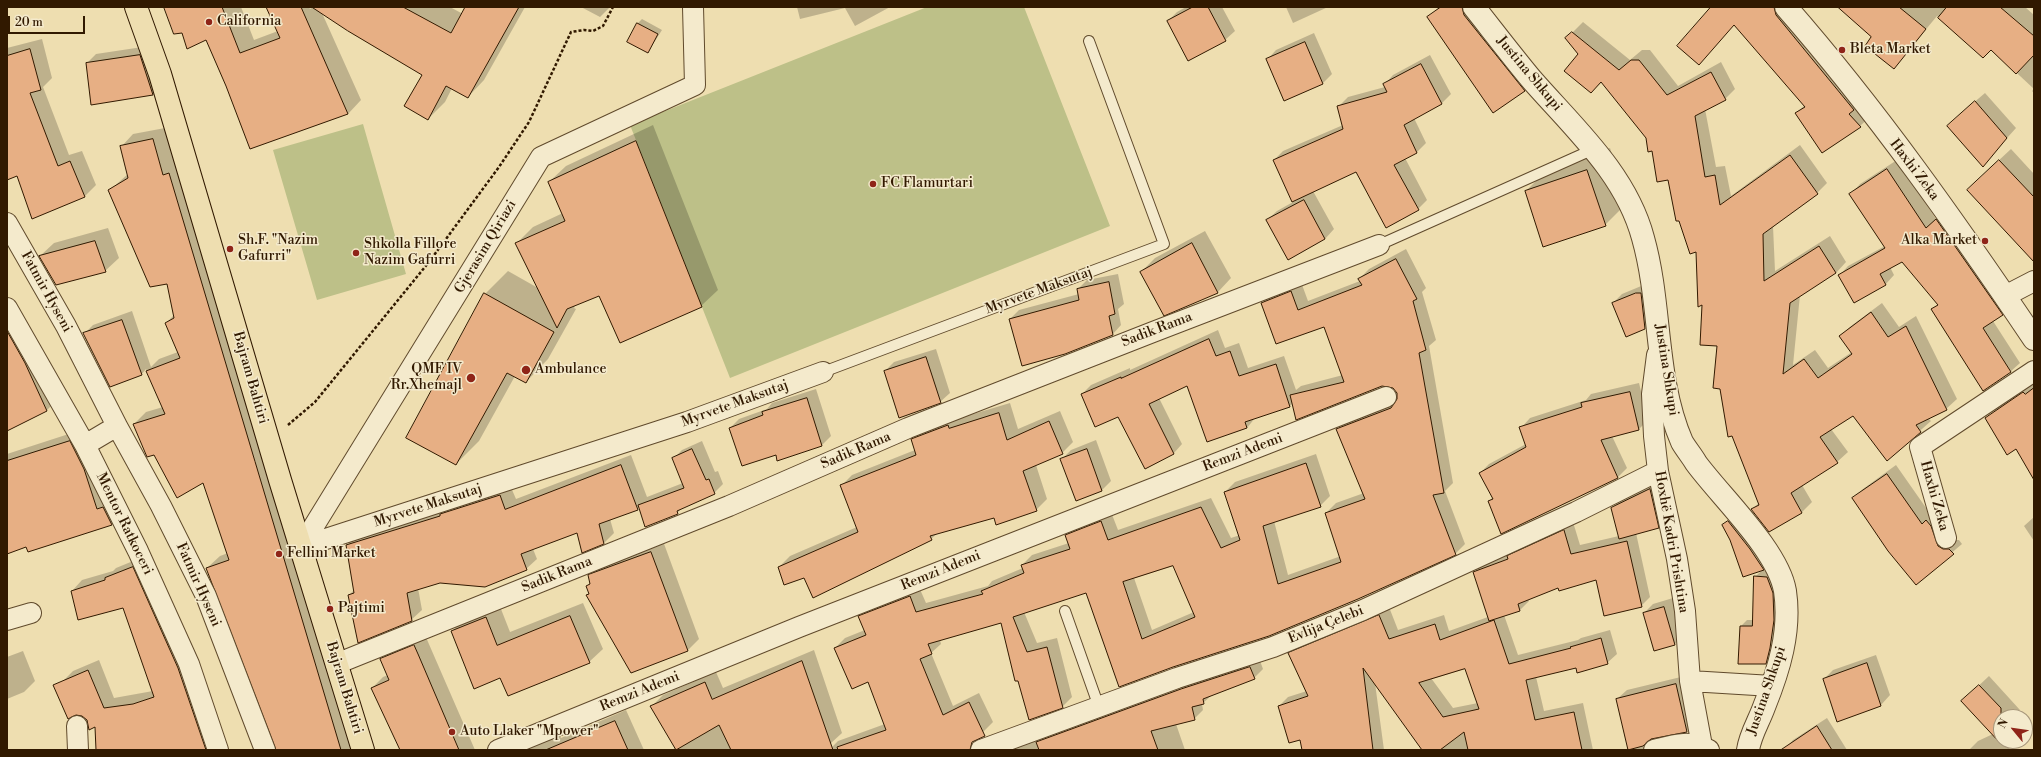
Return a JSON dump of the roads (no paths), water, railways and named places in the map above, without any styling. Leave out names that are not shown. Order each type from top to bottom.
[{"type":"main road","name":"Bajram Bahtiri","points":[[136,7],[162,82],[268,442],[363,750]]},
{"type":"street","name":"Gjerasim Qiriazi","points":[[301,547],[541,157],[695,85],[693,7]]},
{"type":"street","name":"Justina Shkupi","points":[[1474,7],[1530,78],[1611,170],[1628,202],[1643,237],[1654,288],[1664,379],[1672,416],[1683,444],[1708,479],[1760,542],[1775,566],[1785,590],[1786,634],[1772,686],[1748,750]]},
{"type":"street","name":"Haxhi Zeka","points":[[1786,7],[1856,92],[1930,190],[2034,339]]},
{"type":"street","name":"Fatmir Hyseni","points":[[7,223],[66,326],[116,426],[161,506],[206,596],[265,750]]},
{"type":"street","name":"Sadik Rama","points":[[336,664],[729,506],[908,428],[1379,245]]},
{"type":"street","points":[[2005,296],[2034,281]]},
{"type":"street","name":"Mentor Ratkoceri","points":[[7,308],[85,444],[138,551],[189,664],[218,750]]},
{"type":"street","name":"Hoxhë Kadri Prishtina","points":[[1659,337],[1652,394],[1658,471],[1677,559],[1684,611],[1690,681],[1706,748]]},
{"type":"street","name":"Haxhi Zeka","points":[[1946,538],[1920,447],[2034,371]]},
{"type":"street","name":"Myrvete Maksutaj","points":[[301,547],[687,422],[823,372]]},
{"type":"street","name":"Remzi Ademi","points":[[498,750],[799,627],[1386,397]]},
{"type":"street","points":[[85,444],[116,426]]},
{"type":"street","name":"Evlija Çelebi","points":[[981,750],[1176,678],[1273,647],[1363,610],[1576,512],[1658,471]]},
{"type":"street","points":[[7,620],[31,613]]},
{"type":"street","points":[[1690,681],[1772,686]]},
{"type":"street","points":[[77,726],[78,750]]},
{"type":"street","points":[[1654,750],[1688,742],[1706,748]]},
{"type":"lane","name":"Myrvete Maksutaj","points":[[823,372],[1164,244],[1089,41]]},
{"type":"lane","points":[[1379,245],[1594,149]]},
{"type":"lane","points":[[1065,611],[1099,707]]},
{"type":"place","name":"California","points":[[209,22]]},
{"type":"place","name":"Bleta Market","points":[[1842,50]]},
{"type":"place","name":"FC Flamurtari","points":[[873,184]]},
{"type":"place","name":"Alka Market","points":[[1985,241]]},
{"type":"place","name":"Sh.F. \"Nazim Gafurri\"","points":[[230,249]]},
{"type":"place","name":"Shkolla Fillore Nazim Gafurri","points":[[356,253]]},
{"type":"place","name":"Ambulance","points":[[526,370]]},
{"type":"place","name":"QMF IV Rr.Xhemajl","points":[[471,378]]},
{"type":"place","name":"Fellini Market","points":[[279,554]]},
{"type":"place","name":"Pajtimi","points":[[330,609]]},
{"type":"place","name":"Auto Llaker \"Mpower\"","points":[[452,732]]}]
